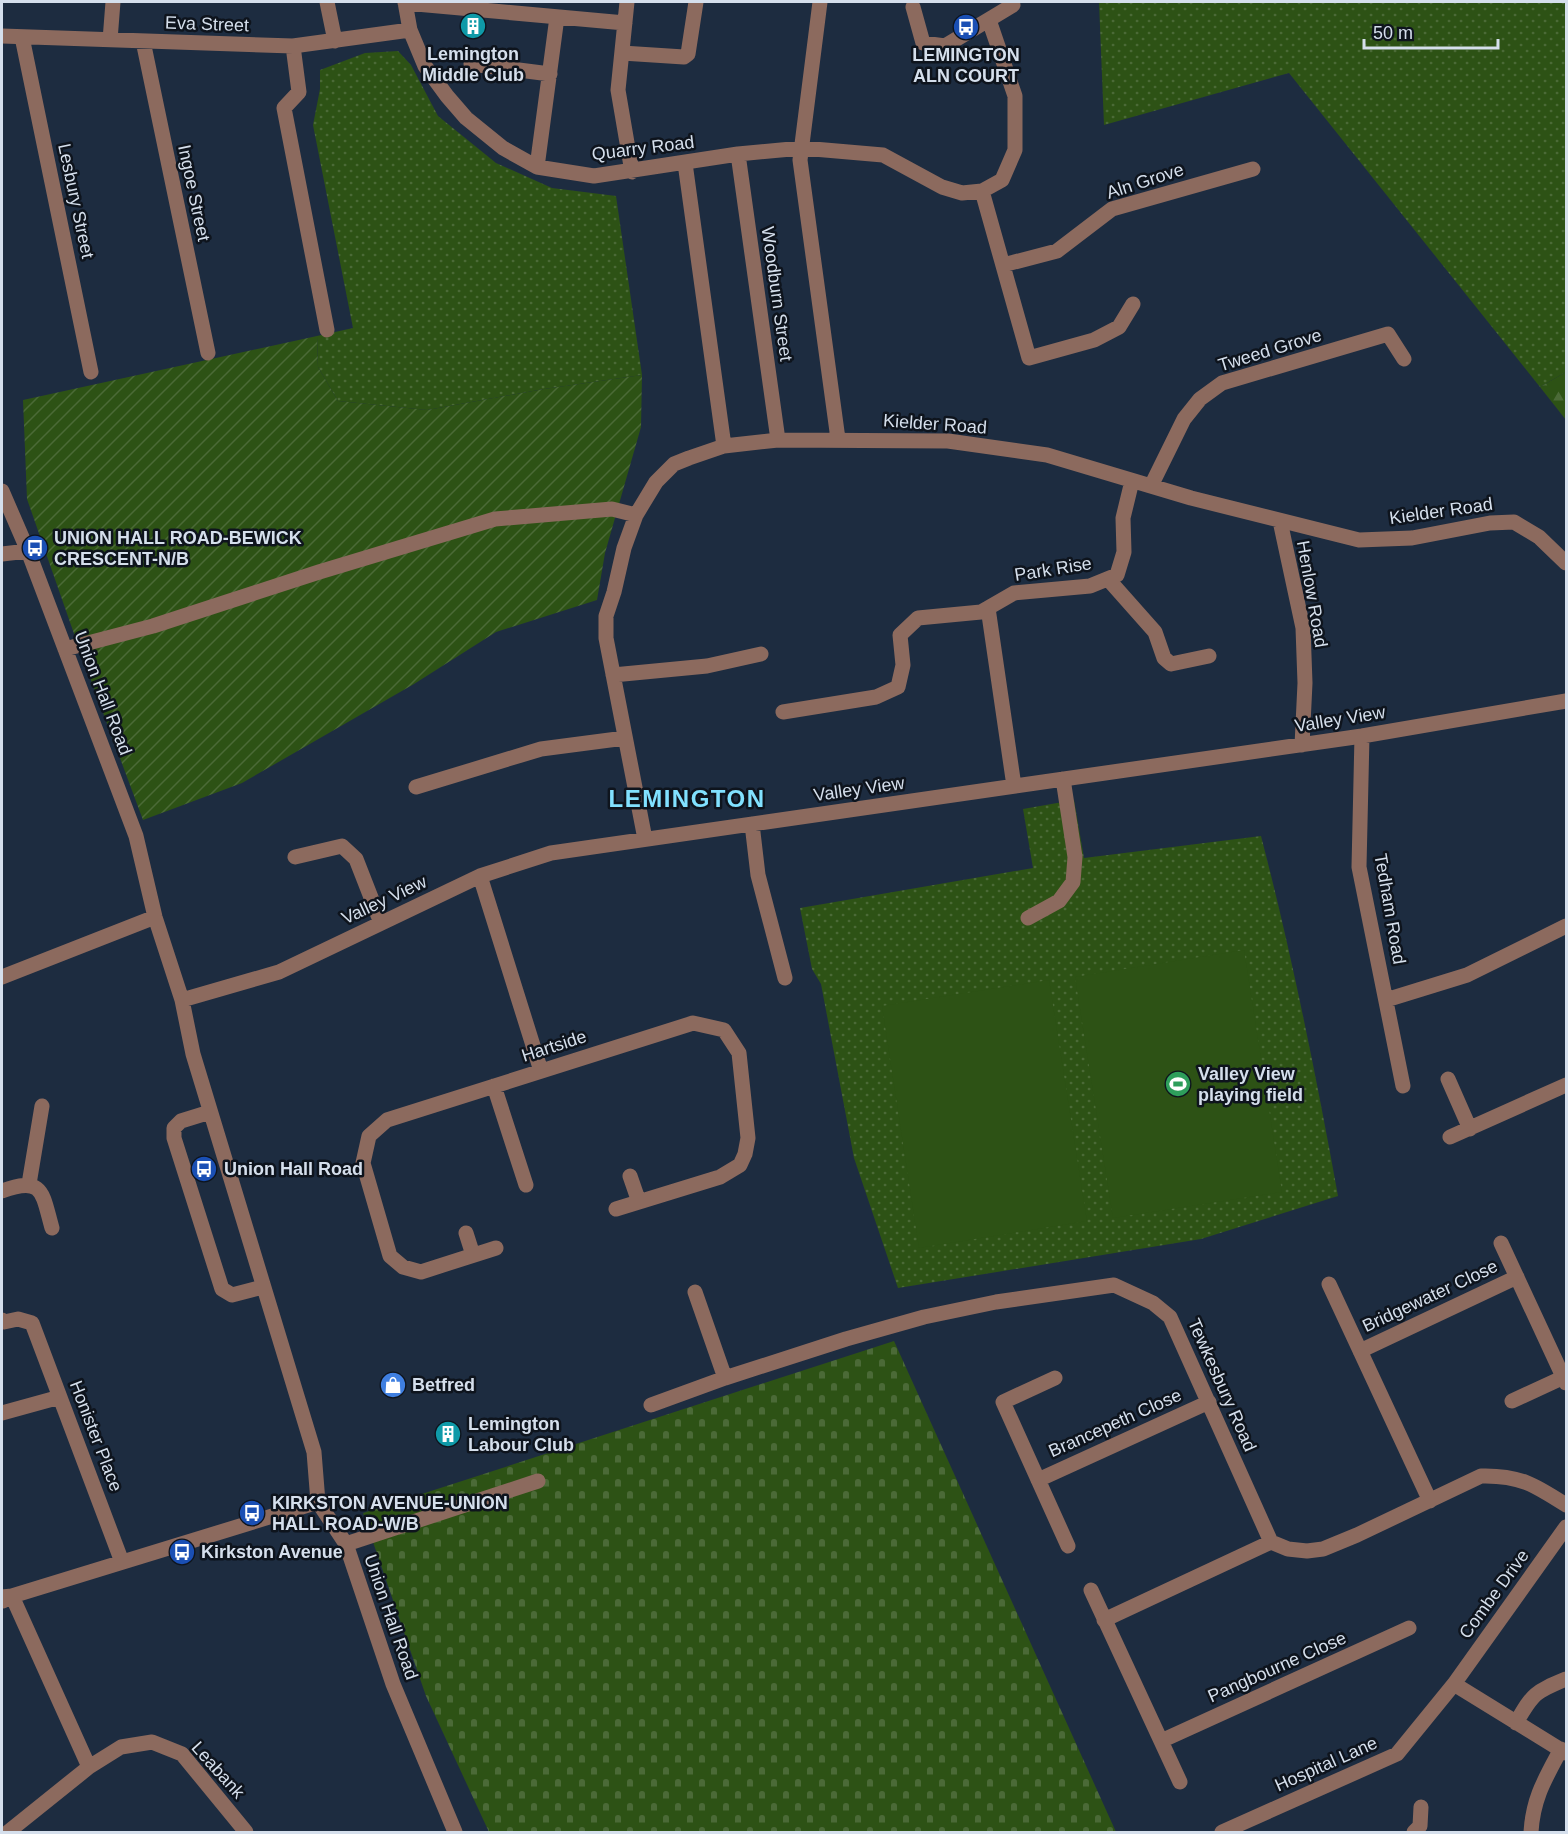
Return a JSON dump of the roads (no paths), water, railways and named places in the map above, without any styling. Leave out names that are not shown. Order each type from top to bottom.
[{"type":"street","points":[[110,40],[113,2]]},
{"type":"street","points":[[327,2],[335,40]]},
{"type":"street","points":[[405,2],[625,23]]},
{"type":"street","name":"Quarry Road","points":[[405,2],[410,30],[425,66],[466,118],[503,148],[537,167],[594,176],[738,154],[802,147]]},
{"type":"street","points":[[627,2],[618,90],[632,172]]},
{"type":"street","points":[[622,53],[684,57],[688,54],[696,2]]},
{"type":"street","points":[[820,2],[800,160],[838,439]]},
{"type":"street","points":[[913,7],[923,43],[945,46],[1013,6]]},
{"type":"street","points":[[537,167],[557,17]]},
{"type":"street","points":[[802,147],[883,155],[942,187],[962,193],[982,191],[1002,180],[1015,150],[1015,96],[989,20]]},
{"type":"street","name":"Eva Street","points":[[2,36],[293,46],[410,30]]},
{"type":"street","name":"Lesbury Street","points":[[22,37],[91,372]]},
{"type":"street","name":"Ingoe Street","points":[[143,41],[208,353]]},
{"type":"street","points":[[293,46],[299,92],[284,108],[327,330]]},
{"type":"street","points":[[471,64],[550,75]]},
{"type":"street","name":"Woodburn Street","points":[[738,154],[778,440]]},
{"type":"street","points":[[685,163],[724,446]]},
{"type":"street","name":"Aln Grove","points":[[1003,265],[1057,252],[1112,209],[1253,169]]},
{"type":"street","points":[[982,191],[1029,358],[1094,340],[1119,327],[1133,304]]},
{"type":"street","name":"Tweed Grove","points":[[1151,486],[1184,419],[1200,399],[1222,383],[1388,334],[1404,359]]},
{"type":"street","name":"Kielder Road","points":[[645,839],[606,638],[606,616],[624,548],[636,515],[656,482],[674,464],[724,446],[778,440],[959,442],[1047,455],[1132,481],[1359,540],[1412,538],[1490,523],[1514,522],[1539,537],[1566,563]]},
{"type":"street","name":"Park Rise","points":[[783,712],[876,697],[898,687],[903,664],[900,635],[918,618],[981,612],[1014,593],[1090,586],[1118,575],[1124,552],[1123,519],[1132,481]]},
{"type":"street","name":"Union Hall Road","points":[[2,491],[28,552],[136,836],[155,917],[182,1000],[193,1054],[314,1452],[318,1502],[346,1544],[393,1684],[455,1833]]},
{"type":"street","points":[[65,649],[153,626],[308,575],[495,519],[612,509],[636,515]]},
{"type":"street","name":"Henlow Road","points":[[1280,521],[1302,628],[1305,682],[1302,745]]},
{"type":"street","points":[[2,554],[28,552]]},
{"type":"street","points":[[1108,579],[1151,627],[1164,658],[1171,664],[1209,656]]},
{"type":"street","points":[[988,608],[1014,786]]},
{"type":"street","points":[[613,675],[707,666],[761,654]]},
{"type":"street","name":"Valley View","points":[[182,1000],[279,972],[480,876],[551,853],[1302,745],[1566,701]]},
{"type":"street","name":"Tedham Road","points":[[1362,736],[1359,867],[1403,1086]]},
{"type":"street","points":[[416,787],[541,749],[625,738]]},
{"type":"street","points":[[1028,918],[1059,901],[1073,882],[1075,857],[1063,779]]},
{"type":"street","points":[[752,824],[758,875],[785,978]]},
{"type":"street","points":[[295,857],[342,846],[356,859],[381,923]]},
{"type":"street","points":[[480,876],[541,1071]]},
{"type":"street","points":[[2,977],[155,917]]},
{"type":"street","points":[[1386,1000],[1467,975],[1566,926]]},
{"type":"street","name":"Hartside","points":[[496,1248],[421,1272],[403,1268],[390,1256],[363,1163],[369,1136],[387,1120],[693,1023],[724,1030],[739,1053],[748,1138],[740,1166],[720,1177],[616,1209]]},
{"type":"street","points":[[1448,1079],[1470,1129]]},
{"type":"street","points":[[1450,1137],[1566,1085]]},
{"type":"street","points":[[494,1086],[526,1185]]},
{"type":"street","points":[[29,1184],[42,1106]]},
{"type":"street","points":[[210,1112],[181,1121],[174,1128],[174,1138],[222,1289],[232,1295],[263,1287]]},
{"type":"street","points":[[630,1176],[639,1202]]},
{"type":"street","points":[[2,1191],[21,1184],[29,1184],[43,1195],[52,1228]]},
{"type":"street","points":[[466,1233],[473,1255]]},
{"type":"street","name":"Bridgewater Close","points":[[1501,1243],[1565,1380]]},
{"type":"street","name":"Bridgewater Close","points":[[1360,1351],[1517,1277]]},
{"type":"street","name":"Bridgewater Close","points":[[1329,1284],[1430,1501]]},
{"type":"street","name":"Tewkesbury Road","points":[[651,1405],[725,1378],[846,1339],[924,1317],[996,1302],[1114,1285],[1153,1303],[1170,1317],[1271,1542]]},
{"type":"street","points":[[695,1292],[725,1378]]},
{"type":"street","name":"Honister Place","points":[[2,1323],[18,1318],[32,1323],[122,1562]]},
{"type":"street","name":"Brancepeth Close","points":[[1055,1378],[1003,1402],[1068,1546]]},
{"type":"street","points":[[1512,1401],[1565,1380]]},
{"type":"street","points":[[2,1413],[60,1397]]},
{"type":"street","name":"Brancepeth Close","points":[[1038,1480],[1209,1402]]},
{"type":"street","points":[[1104,1620],[1271,1542],[1288,1550],[1323,1549],[1481,1476],[1519,1479],[1541,1489],[1566,1505]]},
{"type":"street","points":[[346,1544],[538,1481]]},
{"type":"street","points":[[89,1767],[5,1599],[318,1502]]},
{"type":"street","name":"Combe Drive","points":[[1454,1684],[1566,1527]]},
{"type":"street","points":[[1090,1590],[1180,1782]]},
{"type":"street","name":"Pangbourne Close","points":[[1161,1741],[1409,1628]]},
{"type":"street","points":[[1516,1723],[1529,1699],[1543,1689],[1566,1679]]},
{"type":"street","points":[[1454,1684],[1564,1751],[1540,1787],[1532,1810],[1531,1833]]},
{"type":"street","name":"Hospital Lane","points":[[1222,1833],[1397,1754],[1454,1684]]},
{"type":"street","name":"Leabank","points":[[8,1833],[89,1767],[121,1747],[152,1742],[182,1754],[246,1833]]},
{"type":"street","points":[[1414,1833],[1420,1826],[1420,1807]]},
{"type":"place","name":"Lemington Middle Club","points":[[473,26]]},
{"type":"place","name":"LEMINGTON ALN COURT","points":[[966,27]]},
{"type":"place","name":"UNION HALL ROAD-BEWICK CRESCENT-N/B","points":[[35,548]]},
{"type":"place","name":"Valley View playing field","points":[[1178,1084]]},
{"type":"place","name":"Union Hall Road","points":[[204,1169]]},
{"type":"place","name":"Betfred","points":[[393,1385]]},
{"type":"place","name":"Lemington Labour Club","points":[[448,1434]]},
{"type":"place","name":"KIRKSTON AVENUE-UNION HALL ROAD-W/B","points":[[252,1513]]},
{"type":"place","name":"Kirkston Avenue","points":[[182,1552]]},
{"type":"district","name":"LEMINGTON","points":[[687,799]]}]
